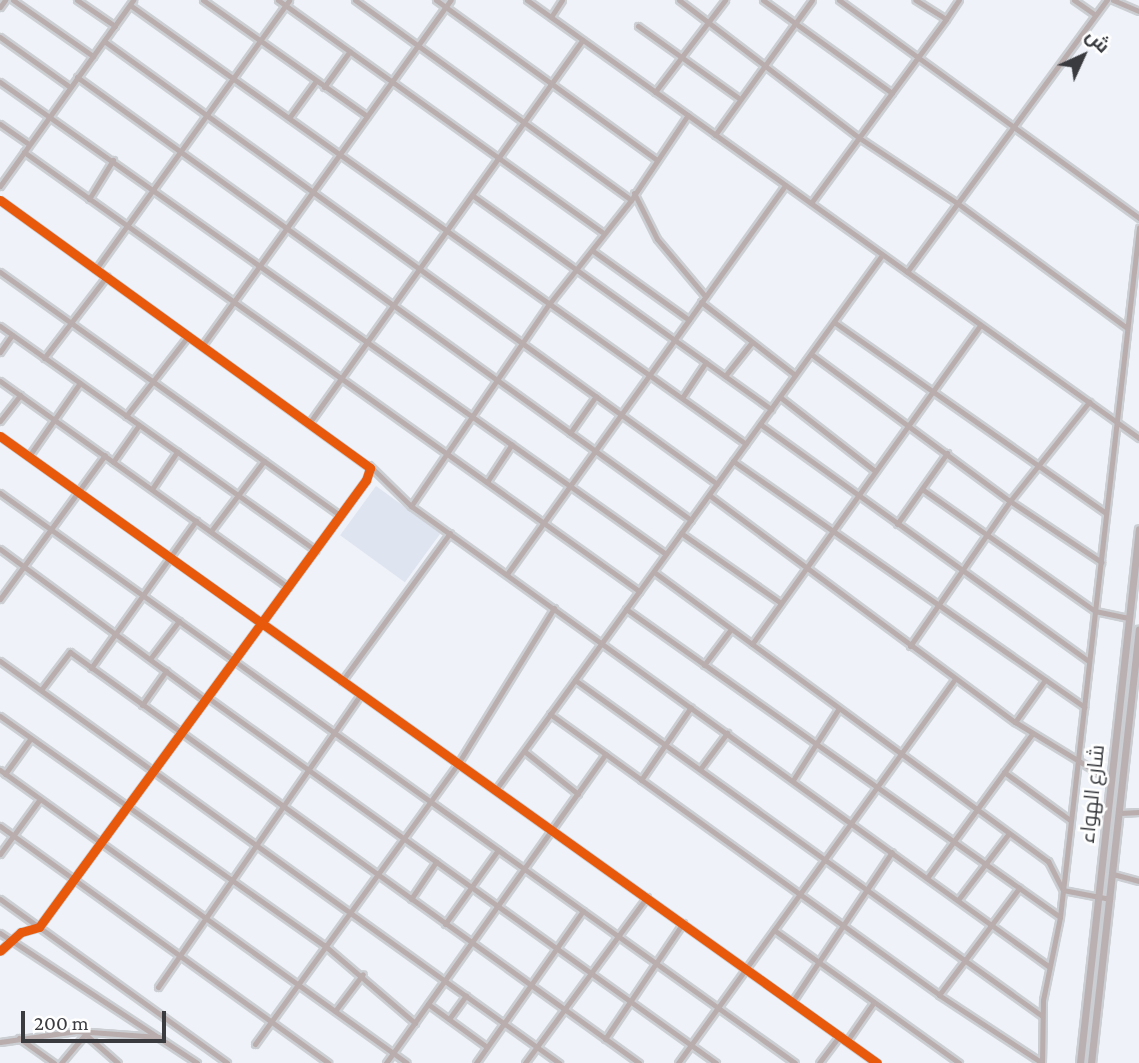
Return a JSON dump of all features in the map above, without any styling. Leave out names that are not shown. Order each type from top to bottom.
[{"type":"main road","name":"شارع الهواء","points":[[1080,1063],[1139,529]]},
{"type":"main road","name":"شارع الهواء","points":[[1091,1063],[1139,631]]},
{"type":"street","points":[[0,6],[5,0]]},
{"type":"street","points":[[13,0],[93,56]]},
{"type":"street","points":[[77,0],[115,26]]},
{"type":"street","points":[[203,0],[367,116]]},
{"type":"street","points":[[212,6],[216,0]]},
{"type":"street","points":[[278,0],[287,2],[392,82],[602,232]]},
{"type":"street","points":[[355,0],[631,200]]},
{"type":"street","points":[[436,0],[656,159]]},
{"type":"street","points":[[202,346],[451,0]]},
{"type":"street","points":[[527,0],[1139,438]]},
{"type":"street","points":[[551,17],[562,0]]},
{"type":"street","points":[[679,0],[858,138],[957,204],[1128,328]]},
{"type":"street","points":[[655,92],[705,21],[725,0]]},
{"type":"street","points":[[763,0],[892,93]]},
{"type":"street","points":[[715,135],[812,0]]},
{"type":"street","points":[[839,0],[1139,218]]},
{"type":"street","points":[[916,0],[946,19]]},
{"type":"street","points":[[810,203],[959,0]]},
{"type":"street","points":[[1074,0],[1094,14]]},
{"type":"street","points":[[907,272],[1094,14],[1107,0]]},
{"type":"street","points":[[1113,0],[1139,11]]},
{"type":"street","points":[[96,269],[287,2]]},
{"type":"street","points":[[0,186],[131,3],[233,79],[746,444]]},
{"type":"street","points":[[638,26],[740,99]]},
{"type":"street","points":[[0,37],[70,87]]},
{"type":"street","points":[[104,40],[717,484]]},
{"type":"street","points":[[310,422],[582,40]]},
{"type":"street","points":[[324,87],[350,51]]},
{"type":"street","points":[[77,77],[691,520]]},
{"type":"street","points":[[289,118],[316,81]]},
{"type":"street","points":[[0,82],[260,265],[323,314],[368,341],[666,554]]},
{"type":"street","points":[[411,506],[549,304],[593,251],[602,232],[631,200],[688,115]]},
{"type":"street","points":[[0,124],[29,145]]},
{"type":"street","points":[[23,152],[639,591]]},
{"type":"street","points":[[89,199],[113,160]]},
{"type":"street","points":[[0,171],[7,176]]},
{"type":"street","points":[[507,574],[785,185]]},
{"type":"street","points":[[634,193],[657,239],[703,299],[795,375]]},
{"type":"street","points":[[472,195],[771,409]]},
{"type":"street","points":[[0,200],[367,463],[411,506],[1048,966]]},
{"type":"street","points":[[1042,1063],[1042,1016],[1048,966],[1060,917],[1139,228]]},
{"type":"street","points":[[593,251],[689,320]]},
{"type":"street","points":[[497,788],[882,255]]},
{"type":"street","points":[[0,272],[340,516]]},
{"type":"street","points":[[44,358],[107,276]]},
{"type":"street","points":[[834,322],[1106,513]]},
{"type":"street","points":[[752,644],[980,325]]},
{"type":"street","points":[[0,326],[315,550]]},
{"type":"street","points":[[0,352],[12,335]]},
{"type":"street","points":[[126,416],[188,336]]},
{"type":"street","points":[[726,376],[752,342]]},
{"type":"street","points":[[811,354],[1010,501],[1101,562]]},
{"type":"street","points":[[682,398],[706,362]]},
{"type":"street","points":[[0,381],[288,587]]},
{"type":"street","points":[[29,456],[80,383]]},
{"type":"street","points":[[0,421],[20,395]]},
{"type":"street","points":[[570,433],[596,396]]},
{"type":"street","points":[[780,397],[875,471]]},
{"type":"street","points":[[910,646],[1037,464],[1089,402]]},
{"type":"street","points":[[760,424],[1089,661]]},
{"type":"street","points":[[113,462],[139,425]]},
{"type":"street","points":[[0,436],[260,624],[497,788],[877,1063]]},
{"type":"street","points":[[487,482],[512,444]]},
{"type":"street","points":[[152,489],[177,452]]},
{"type":"street","points":[[897,524],[947,453]]},
{"type":"street","points":[[0,599],[105,455]]},
{"type":"street","points":[[211,531],[264,461]]},
{"type":"street","points":[[733,461],[939,608],[1084,707]]},
{"type":"street","points":[[0,951],[10,940],[39,927],[340,516],[369,474],[367,463]]},
{"type":"street","points":[[922,489],[1095,611],[1129,618]]},
{"type":"street","points":[[0,493],[794,1063]]},
{"type":"street","points":[[709,495],[1015,722],[1110,780]]},
{"type":"street","points":[[91,668],[196,521]]},
{"type":"street","points":[[342,681],[450,533]]},
{"type":"street","points":[[681,533],[780,603]]},
{"type":"street","points":[[0,549],[166,671],[309,770],[716,1063]]},
{"type":"street","points":[[654,572],[1048,862],[1063,890]]},
{"type":"street","points":[[256,1044],[375,873],[459,762],[554,608]]},
{"type":"street","points":[[626,609],[815,747],[1060,917]]},
{"type":"street","points":[[150,659],[179,621]]},
{"type":"street","points":[[704,665],[731,629]]},
{"type":"street","points":[[41,690],[70,652],[639,1063]]},
{"type":"street","points":[[0,661],[559,1063]]},
{"type":"street","points":[[142,705],[166,671]]},
{"type":"street","points":[[678,1063],[955,679]]},
{"type":"street","points":[[575,680],[868,888],[1042,1016]]},
{"type":"street","points":[[1015,722],[1045,680]]},
{"type":"street","points":[[158,987],[361,694]]},
{"type":"street","points":[[641,780],[691,707]]},
{"type":"street","points":[[793,780],[839,708]]},
{"type":"street","points":[[550,714],[939,995],[1042,1063]]},
{"type":"street","points":[[0,716],[363,974],[415,1023]]},
{"type":"street","points":[[701,768],[727,733]]},
{"type":"street","points":[[928,878],[1032,734]]},
{"type":"street","points":[[31,738],[3,772],[407,1063]]},
{"type":"street","points":[[524,751],[578,794]]},
{"type":"street","points":[[386,1063],[606,754]]},
{"type":"street","points":[[1004,772],[1070,820]]},
{"type":"street","points":[[0,854],[40,799]]},
{"type":"street","points":[[1120,813],[1139,813]]},
{"type":"street","points":[[0,826],[178,958],[329,1063]]},
{"type":"street","points":[[958,900],[1009,833]]},
{"type":"street","points":[[445,924],[498,850]]},
{"type":"street","points":[[792,1002],[892,852]]},
{"type":"street","points":[[411,899],[436,862]]},
{"type":"street","points":[[1113,874],[1139,881]]},
{"type":"street","points":[[939,995],[1018,888]]},
{"type":"street","points":[[1063,890],[1110,899]]},
{"type":"street","points":[[525,1063],[647,897]]},
{"type":"street","points":[[0,899],[227,1063]]},
{"type":"street","points":[[476,1063],[583,911]]},
{"type":"street","points":[[605,1039],[683,923]]},
{"type":"street","points":[[774,930],[959,1063]]},
{"type":"street","points":[[0,933],[197,1063]]},
{"type":"street","points":[[335,1011],[363,974]]},
{"type":"street","points":[[449,1019],[466,996]]},
{"type":"street","points":[[847,1041],[874,1002]]},
{"type":"street","points":[[428,1004],[487,1047]]},
{"type":"street","points":[[0,1042],[60,1031],[159,1037]]},
{"type":"street","points":[[61,1063],[85,1034]]},
{"type":"street","points":[[85,1034],[118,1063]]},
{"type":"street","points":[[819,1063],[839,1036]]},
{"type":"street","points":[[19,1038],[54,1063]]},
{"type":"shaded area","points":[[376,486],[441,533],[405,582],[340,535]]},
{"type":"cycle path","points":[[0,200],[370,468],[366,480],[39,927],[21,932],[0,951]]},
{"type":"cycle path","points":[[0,436],[877,1063]]}]
